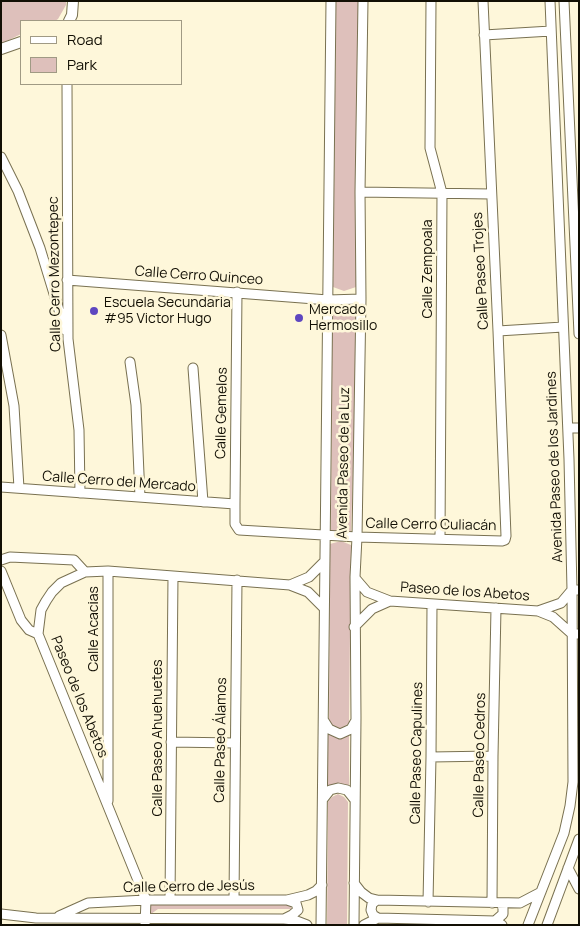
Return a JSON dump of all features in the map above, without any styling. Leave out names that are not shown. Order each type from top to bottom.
[{"type":"main road","points":[[70,20],[72,15],[72,1]]},
{"type":"main road","points":[[1,49],[20,42]]},
{"type":"street","name":"Avenida Paseo de la Luz","points":[[321,925],[331,1]]},
{"type":"street","name":"Avenida Paseo de la Luz","points":[[354,925],[356,718],[354,627],[361,299],[360,192],[363,1]]},
{"type":"street","name":"Calle Zempoala","points":[[430,1],[430,148],[442,193],[440,539]]},
{"type":"street","name":"Calle Paseo Trojes","points":[[483,1],[506,536],[504,540]]},
{"type":"street","name":"Avenida Paseo de los Jardines","points":[[528,925],[564,833],[573,782],[576,590],[550,1]]},
{"type":"street","points":[[564,1],[574,129],[574,241],[579,334]]},
{"type":"street","points":[[484,34],[552,31]]},
{"type":"street","name":"Calle Cerro Mezontepec","points":[[67,85],[68,340],[78,430],[80,493]]},
{"type":"street","points":[[1,157],[18,191],[40,248],[68,340]]},
{"type":"street","points":[[360,192],[491,194]]},
{"type":"street","points":[[559,207],[574,207]]},
{"type":"street","points":[[560,241],[574,241]]},
{"type":"street","name":"Calle Cerro Quinceo","points":[[67,280],[328,300],[361,299]]},
{"type":"street","name":"Calle Gemelos","points":[[237,292],[235,524],[242,531],[325,536]]},
{"type":"street","points":[[498,331],[563,327]]},
{"type":"street","points":[[1,335],[14,406],[19,488]]},
{"type":"street","points":[[130,362],[136,404],[140,497]]},
{"type":"street","points":[[194,368],[202,502]]},
{"type":"street","points":[[568,428],[579,428]]},
{"type":"street","points":[[569,459],[579,459]]},
{"type":"street","name":"Calle Cerro del Mercado","points":[[1,487],[235,504]]},
{"type":"street","name":"Calle Cerro Culiacán","points":[[325,536],[504,540]]},
{"type":"street","points":[[1,560],[10,556],[74,560],[85,572]]},
{"type":"street","points":[[290,585],[309,577],[325,561]]},
{"type":"street","points":[[1,571],[21,620],[29,630],[38,634]]},
{"type":"street","name":"Paseo de los Abetos","points":[[146,900],[38,634],[41,610],[52,592],[61,583],[85,572],[108,571],[290,585],[308,592],[324,608]]},
{"type":"street","name":"Calle Acacias","points":[[108,571],[108,806]]},
{"type":"street","name":"Calle Paseo Ahuehuetes","points":[[170,900],[173,576]]},
{"type":"street","name":"Paseo de los Abetos","points":[[355,577],[367,592],[390,601],[538,611],[554,617],[575,634]]},
{"type":"street","name":"Calle Paseo Álamos","points":[[234,900],[238,580]]},
{"type":"street","name":"Paseo de los Abetos","points":[[538,611],[561,603],[576,590]]},
{"type":"street","name":"Paseo de los Abetos","points":[[354,627],[372,609],[390,601]]},
{"type":"street","name":"Calle Paseo Capulines","points":[[428,902],[432,604]]},
{"type":"street","name":"Calle Paseo Cedros","points":[[496,608],[493,756],[497,903],[503,908],[503,914],[498,923]]},
{"type":"street","points":[[323,719],[329,729],[340,734],[351,729],[356,718]]},
{"type":"street","points":[[171,742],[235,742]]},
{"type":"street","points":[[431,757],[493,756]]},
{"type":"street","points":[[323,800],[327,793],[338,788],[347,790],[355,800]]},
{"type":"street","points":[[548,925],[579,839]]},
{"type":"street","points":[[568,868],[579,889]]},
{"type":"street","points":[[354,883],[369,898],[377,900],[520,903],[542,892]]},
{"type":"street","name":"Calle Cerro de Jesús","points":[[56,917],[88,903],[146,900],[287,900],[308,895],[322,885]]},
{"type":"street","points":[[145,922],[146,900]]},
{"type":"street","points":[[284,919],[298,910],[296,903],[287,900]]},
{"type":"street","points":[[377,900],[372,904],[370,910],[378,918],[425,922],[498,923]]},
{"type":"street","name":"Calle Cerro de Jesús","points":[[1,914],[36,918],[56,917],[145,922],[284,919],[294,920],[306,925]]},
{"type":"street","points":[[364,925],[378,918]]},
{"type":"green space","points":[[1,1],[66,1],[66,5],[56,20],[20,20],[20,34],[1,44]]},
{"type":"green space","points":[[336,1],[361,1],[356,287],[344,291],[333,287]]},
{"type":"green space","points":[[345,306],[358,314],[351,532],[331,531],[332,312]]},
{"type":"green space","points":[[341,541],[351,545],[349,723],[339,729],[329,723],[330,544]]},
{"type":"green space","points":[[328,733],[349,733],[349,788],[328,788]]},
{"type":"green space","points":[[338,794],[348,802],[347,925],[327,925],[328,802]]},
{"type":"green space","points":[[147,904],[291,904],[291,909],[158,909],[148,916]]},
{"type":"place","name":"Escuela Secundaria #95 Victor Hugo","points":[[94,311]]},
{"type":"place","name":"Mercado Hermosillo","points":[[299,318]]}]
